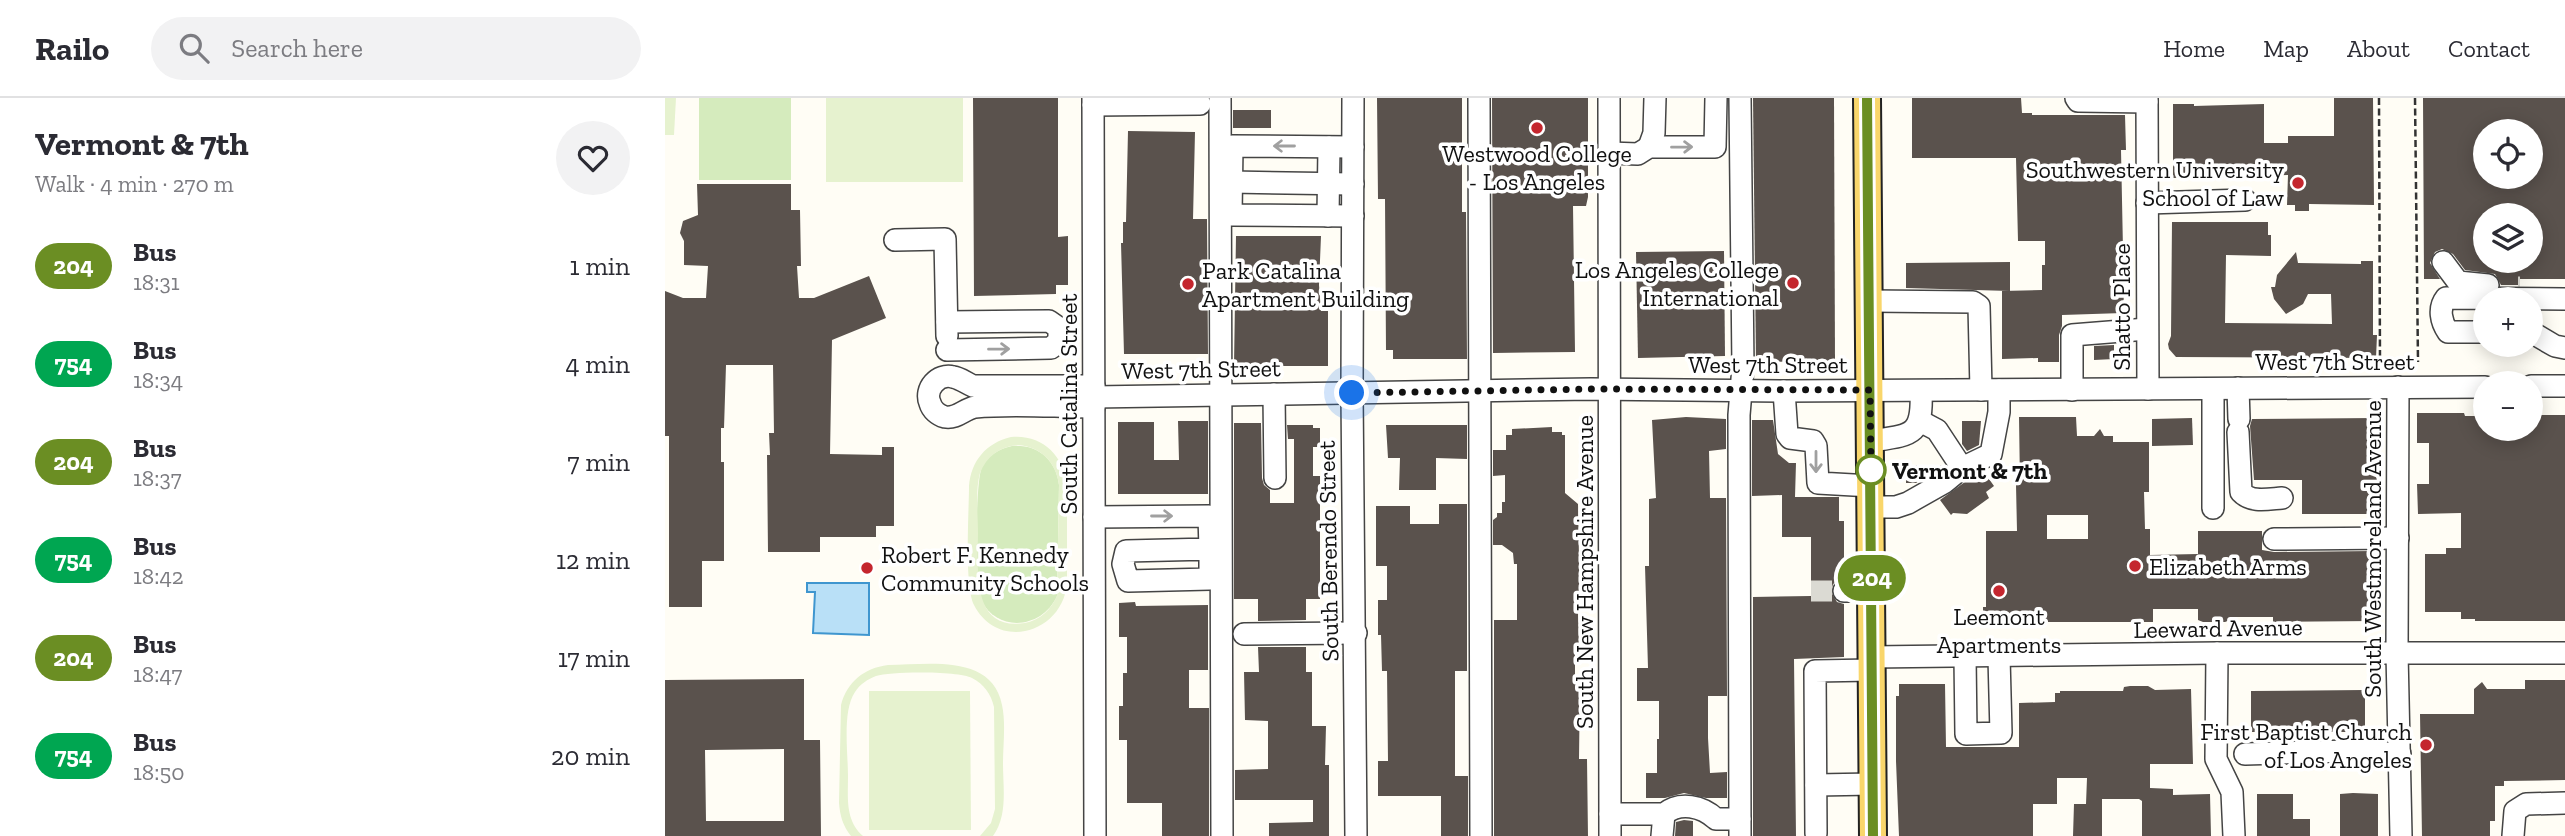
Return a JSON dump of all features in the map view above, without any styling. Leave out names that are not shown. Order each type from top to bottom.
[{"type":"main road","points":[[1867,98],[1873,836]]},
{"type":"street","points":[[1220,98],[1222,836]]},
{"type":"street","name":"South Berendo Street","points":[[1353,98],[1352,393],[1356,836]]},
{"type":"street","points":[[1479,98],[1481,836]]},
{"type":"street","name":"South New Hampshire Avenue","points":[[1609,98],[1610,836]]},
{"type":"street","points":[[1649,147],[1654,134],[1655,98]]},
{"type":"street","points":[[1609,153],[1637,154],[1649,147],[1715,147],[1716,98]]},
{"type":"street","points":[[1610,814],[1664,814],[1672,807],[1692,806],[1706,810],[1716,827],[1740,828],[1743,367],[1740,98]]},
{"type":"street","points":[[2076,98],[2078,101],[2147,100]]},
{"type":"street","name":"Shatto Place","points":[[2147,100],[2148,389]]},
{"type":"street","points":[[1093,102],[1200,104]]},
{"type":"street","name":"South Catalina Street","points":[[1093,102],[1095,836]]},
{"type":"street","points":[[1353,147],[1232,146],[1231,182],[1231,215],[1353,216]]},
{"type":"street","points":[[1328,216],[1329,147]]},
{"type":"street","points":[[1231,182],[1353,184]]},
{"type":"street","points":[[2147,203],[2245,200]]},
{"type":"street","points":[[895,240],[945,239],[947,376]]},
{"type":"street","points":[[2442,261],[2461,284],[2519,287]]},
{"type":"street","points":[[2473,298],[2446,298],[2440,308],[2448,332],[2473,332]]},
{"type":"street","points":[[2543,299],[2565,299]]},
{"type":"street","points":[[1784,391],[1787,434],[1790,438],[1813,441],[1816,446],[1818,483],[1871,497],[1896,507],[1909,503],[1945,482],[1962,468],[1991,454],[1999,412],[1990,390],[1979,306],[1973,302],[1870,301]]},
{"type":"street","points":[[947,322],[1049,321],[1059,328],[1059,341],[1051,348],[947,350]]},
{"type":"street","points":[[2072,390],[2072,335],[2147,329]]},
{"type":"street","points":[[2543,338],[2555,346],[2565,348]]},
{"type":"street","points":[[947,376],[973,386],[1094,396],[976,407],[958,416],[944,417],[933,410],[929,392],[936,381],[947,376]]},
{"type":"street","points":[[2543,386],[2565,386]]},
{"type":"street","name":"South Westmoreland Avenue","points":[[2397,387],[2397,653],[2401,836]]},
{"type":"street","name":"West 7th Street","points":[[1094,396],[1611,390],[2473,387]]},
{"type":"street","points":[[2213,388],[2213,508]]},
{"type":"street","points":[[2238,388],[2241,492],[2253,499],[2282,498]]},
{"type":"street","points":[[1871,441],[1905,435],[1920,421],[1921,391]]},
{"type":"street","points":[[1274,394],[1276,478]]},
{"type":"street","points":[[1920,421],[1937,430],[1962,468]]},
{"type":"street","points":[[1094,517],[1209,516],[1210,549],[1210,579],[1128,581],[1123,564],[1126,551],[1210,549]]},
{"type":"street","points":[[2274,539],[2398,538]]},
{"type":"street","points":[[1094,564],[1123,564]]},
{"type":"street","points":[[1844,591],[1872,591]]},
{"type":"street","points":[[1244,634],[1356,633]]},
{"type":"street","points":[[2217,653],[2216,759],[2232,792],[2234,836]]},
{"type":"street","name":"Leeward Avenue","points":[[1816,785],[1815,671],[1965,657],[2217,653],[2565,653]]},
{"type":"street","points":[[1965,657],[1966,734],[2001,733],[1999,657]]},
{"type":"street","points":[[2245,754],[2350,751],[2400,754]]},
{"type":"street","points":[[1816,833],[1816,785],[1873,784]]},
{"type":"street","points":[[2513,836],[2515,811],[2526,804],[2565,803]]},
{"type":"street","points":[[1662,836],[1664,814]]},
{"type":"path","points":[[2379,98],[2380,363]]},
{"type":"path","points":[[2415,98],[2418,362]]},
{"type":"green space","points":[[665,98],[676,98],[674,135],[665,135]]},
{"type":"green space","points":[[699,98],[791,98],[791,180],[699,180]]},
{"type":"green space","points":[[826,98],[963,98],[963,182],[826,182]]},
{"type":"green space","points":[[1022,437],[1041,443],[1061,464],[1067,485],[1067,583],[1063,600],[1054,614],[1042,624],[1013,632],[998,628],[985,620],[974,605],[968,565],[970,477],[981,454],[1002,440]],"holes":[[[1011,446],[1026,446],[1046,457],[1055,469],[1059,485],[1057,596],[1041,617],[1025,623],[1007,623],[994,618],[981,594],[978,579],[978,488],[980,473],[990,457]]]},
{"type":"green space","points":[[1012,446],[1030,448],[1044,455],[1054,468],[1059,485],[1057,596],[1042,615],[1020,623],[998,618],[981,600],[977,555],[977,512],[982,467],[994,453]]},
{"type":"green space","points":[[939,664],[972,669],[996,688],[1004,719],[1004,801],[1001,819],[993,836],[980,836],[991,823],[995,809],[993,702],[983,686],[972,678],[925,672],[876,676],[864,682],[855,692],[847,721],[848,800],[850,816],[863,836],[851,836],[846,828],[839,803],[841,705],[852,683],[871,669],[888,665]]},
{"type":"green space","points":[[869,691],[970,691],[971,830],[869,830]]},
{"type":"water","points":[[807,583],[869,583],[869,635],[813,633],[815,592],[807,592]]},
{"type":"building","points":[[973,98],[1058,98],[1058,237],[1068,236],[1068,285],[1056,285],[1056,294],[974,296]]},
{"type":"building","points":[[1377,98],[1462,98],[1462,212],[1466,212],[1467,359],[1393,359],[1393,350],[1386,350],[1385,199],[1378,199]]},
{"type":"building","points":[[1492,98],[1588,98],[1588,197],[1586,206],[1573,206],[1575,352],[1493,353]]},
{"type":"building","name":"Los Angeles College International","points":[[1753,98],[1834,98],[1835,361],[1756,362]]},
{"type":"building","points":[[1912,98],[2021,98],[2022,113],[2032,115],[2125,115],[2126,150],[2121,150],[2123,250],[2126,250],[2123,313],[2062,315],[2059,362],[2038,362],[2038,358],[2002,359],[2002,291],[2042,290],[2042,265],[2045,265],[2045,241],[2018,241],[2016,158],[1912,158]]},
{"type":"building","points":[[2334,98],[2373,98],[2374,205],[2309,204],[2309,211],[2295,211],[2295,205],[2287,205],[2288,175],[2173,178],[2173,104],[2264,104],[2264,143],[2288,143],[2288,136],[2334,136]]},
{"type":"building","points":[[2423,98],[2565,98],[2565,279],[2520,279],[2520,285],[2501,285],[2495,274],[2488,273],[2543,273],[2543,203],[2473,203],[2473,271],[2465,270],[2453,254],[2442,249],[2435,252],[2430,263],[2440,279],[2424,279]]},
{"type":"building","points":[[1233,110],[1271,110],[1271,128],[1233,128]]},
{"type":"building","name":"Park Catalina Apartment Building","points":[[1128,131],[1195,132],[1193,219],[1207,219],[1208,354],[1124,354],[1121,243],[1123,222],[1126,222]]},
{"type":"building","points":[[697,184],[791,184],[791,210],[800,210],[801,266],[797,266],[799,298],[814,298],[869,276],[886,318],[832,340],[830,454],[882,455],[882,447],[894,447],[894,526],[876,526],[876,537],[820,537],[820,552],[768,552],[767,455],[770,455],[769,433],[774,433],[773,365],[726,365],[724,428],[721,428],[721,462],[724,462],[724,561],[702,561],[702,607],[669,607],[669,436],[665,436],[665,291],[683,298],[706,298],[708,266],[684,265],[684,241],[680,233],[683,221],[698,215]]},
{"type":"building","points":[[2172,222],[2268,222],[2271,256],[2226,255],[2225,323],[2332,324],[2331,294],[2308,294],[2303,304],[2286,314],[2274,299],[2271,287],[2275,287],[2277,275],[2296,252],[2298,263],[2361,264],[2361,261],[2373,261],[2373,335],[2377,335],[2376,358],[2176,357],[2168,344],[2171,336]]},
{"type":"building","points":[[1236,236],[1321,236],[1319,285],[1321,311],[1328,311],[1328,366],[1234,366]]},
{"type":"building","points":[[1724,251],[1725,356],[1638,358],[1636,252]]},
{"type":"building","points":[[2010,262],[2010,291],[1906,288],[1906,263]]},
{"type":"building","points":[[2114,345],[2114,359],[2094,360],[2094,346]]},
{"type":"building","points":[[2417,413],[2464,413],[2465,416],[2473,416],[2473,441],[2543,441],[2543,415],[2565,415],[2565,621],[2475,621],[2461,619],[2461,612],[2425,612],[2425,554],[2446,554],[2446,548],[2461,548],[2461,513],[2418,514],[2417,484],[2429,484],[2429,443],[2417,443]]},
{"type":"building","points":[[1686,417],[1726,419],[1726,449],[1709,451],[1710,498],[1726,498],[1727,696],[1708,696],[1708,738],[1710,773],[1727,772],[1727,798],[1706,798],[1684,793],[1665,798],[1646,798],[1646,773],[1657,773],[1659,739],[1659,701],[1637,701],[1637,668],[1648,668],[1645,566],[1649,566],[1649,499],[1656,498],[1652,420]]},
{"type":"building","points":[[2019,417],[2076,417],[2077,436],[2094,436],[2100,429],[2104,436],[2113,436],[2113,442],[2149,442],[2149,492],[2144,492],[2145,529],[2150,529],[2150,555],[2198,554],[2198,531],[2262,531],[2262,550],[2274,552],[2373,551],[2373,621],[2273,622],[2273,617],[2230,617],[2230,620],[2225,622],[2203,622],[2198,620],[2198,609],[2153,609],[2153,622],[1983,622],[1983,607],[1986,607],[1986,531],[2017,531],[2016,485],[2020,485]],"holes":[[[2047,515],[2088,515],[2088,539],[2047,539]]]},
{"type":"building","points":[[2192,418],[2193,445],[2152,446],[2152,419]]},
{"type":"building","points":[[2376,418],[2379,479],[2377,514],[2302,514],[2302,480],[2254,480],[2250,426],[2252,419]]},
{"type":"building","points":[[1752,420],[1773,420],[1778,454],[1789,463],[1796,463],[1795,497],[1839,497],[1839,521],[1844,521],[1844,578],[1833,584],[1831,592],[1837,602],[1844,604],[1844,657],[1794,659],[1796,836],[1753,836],[1753,597],[1811,596],[1811,537],[1782,537],[1782,495],[1752,496]]},
{"type":"building","points":[[1178,421],[1208,421],[1208,494],[1118,494],[1118,422],[1154,422],[1154,460],[1179,460]]},
{"type":"building","points":[[1962,421],[1981,421],[1979,445],[1967,451],[1962,444]]},
{"type":"building","points":[[1234,423],[1261,423],[1262,478],[1264,485],[1270,490],[1270,503],[1294,503],[1294,439],[1288,439],[1287,425],[1313,425],[1313,428],[1320,428],[1320,447],[1313,447],[1313,476],[1320,476],[1320,599],[1306,599],[1306,620],[1258,621],[1258,599],[1234,599]]},
{"type":"building","points":[[1386,425],[1467,425],[1467,459],[1436,458],[1436,490],[1399,490],[1400,458],[1388,458]]},
{"type":"building","points":[[1552,427],[1552,432],[1562,432],[1562,435],[1565,435],[1565,493],[1578,504],[1580,613],[1575,678],[1580,678],[1579,759],[1587,759],[1588,836],[1494,836],[1494,620],[1517,620],[1517,564],[1514,564],[1513,553],[1502,545],[1493,545],[1493,520],[1497,513],[1502,513],[1502,502],[1505,502],[1505,475],[1493,476],[1493,450],[1506,450],[1506,435],[1512,435],[1512,429]]},
{"type":"building","points":[[1906,465],[1943,466],[1916,483],[1906,483]]},
{"type":"building","points":[[1984,472],[1994,486],[1986,492],[1989,498],[1967,514],[1951,515],[1940,500],[1969,479]]},
{"type":"building","points":[[1439,504],[1467,504],[1467,671],[1455,671],[1455,776],[1468,776],[1468,836],[1441,836],[1441,796],[1378,796],[1378,761],[1388,761],[1387,671],[1382,671],[1381,635],[1378,635],[1378,600],[1387,600],[1387,566],[1376,566],[1376,506],[1410,506],[1410,524],[1439,524]]},
{"type":"building","points":[[1135,602],[1136,606],[1208,605],[1208,670],[1189,670],[1189,708],[1209,708],[1209,836],[1162,836],[1162,803],[1127,803],[1127,740],[1119,740],[1119,706],[1123,706],[1123,673],[1127,673],[1127,637],[1119,637],[1119,603]]},
{"type":"building","points":[[1258,647],[1306,647],[1306,672],[1312,672],[1312,726],[1326,726],[1329,836],[1269,836],[1269,823],[1313,822],[1313,800],[1235,800],[1235,770],[1268,769],[1268,721],[1245,720],[1244,672],[1259,672]]},
{"type":"building","points":[[804,679],[804,740],[820,740],[821,836],[665,836],[665,680]],"holes":[[[784,749],[784,821],[706,821],[705,750]]]},
{"type":"building","points":[[2525,680],[2565,680],[2565,780],[2504,781],[2504,786],[2495,786],[2495,821],[2490,821],[2490,836],[2422,836],[2420,714],[2474,714],[2474,689],[2482,682],[2487,689],[2525,689]]},
{"type":"building","points":[[1899,684],[1945,684],[1946,747],[2019,747],[2019,703],[2055,702],[2055,693],[2060,691],[2123,691],[2124,687],[2130,686],[2148,686],[2155,690],[2191,689],[2193,764],[2150,764],[2150,788],[2173,789],[2173,795],[2210,794],[2211,836],[2142,836],[2142,801],[2102,799],[2102,836],[2073,836],[2074,804],[2086,804],[2087,778],[2057,778],[2057,804],[2033,804],[2033,836],[1899,836],[1896,696],[1899,696]]},
{"type":"building","points":[[2365,690],[2365,732],[2321,732],[2321,739],[2296,739],[2296,732],[2251,732],[2251,691]]},
{"type":"building","points":[[2257,794],[2293,794],[2293,819],[2310,819],[2310,836],[2257,836]]},
{"type":"building","points":[[2340,794],[2378,794],[2378,836],[2340,836]]},
{"type":"building","points":[[1693,821],[1693,836],[1675,836],[1676,822]]},
{"type":"tunnel","points":[[1811,591],[1844,591]]},
{"type":"bus line","name":"204","points":[[1867,98],[1873,836]]},
{"type":"place","name":"Westwood College - Los Angeles","points":[[1537,128]]},
{"type":"place","name":"Southwestern University School of Law","points":[[2298,183]]},
{"type":"place","name":"Los Angeles College International","points":[[1793,283]]},
{"type":"place","name":"Park Catalina Apartment Building","points":[[1188,284]]},
{"type":"place","name":"Vermont & 7th","points":[[1871,470]]},
{"type":"place","name":"Elizabeth Arms","points":[[2135,566]]},
{"type":"place","name":"Robert F. Kennedy Community Schools","points":[[867,568]]},
{"type":"place","name":"Leemont Apartments","points":[[1999,591]]},
{"type":"place","name":"First Baptist Church of Los Angeles","points":[[2426,745]]},
{"type":"route","points":[[1352,393],[1591,389],[1870,390],[1871,470]]}]
